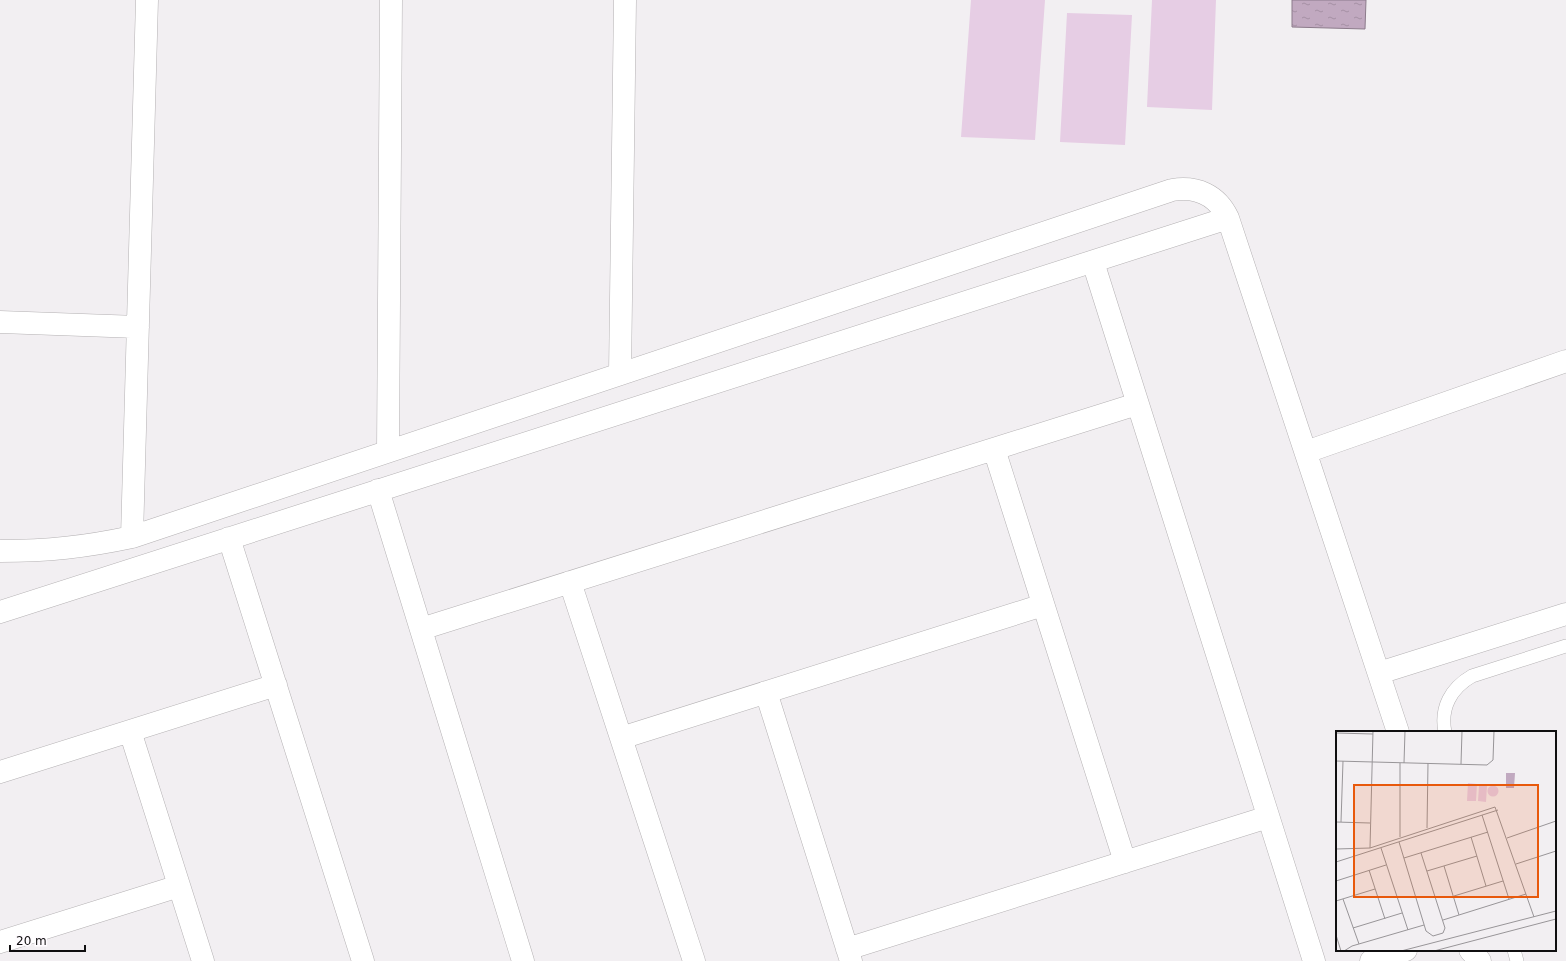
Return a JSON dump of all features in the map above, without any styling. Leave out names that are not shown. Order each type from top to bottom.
[{"type":"street","points":[[132,537],[147,0]]},
{"type":"street","points":[[388,451],[391,0]]},
{"type":"street","points":[[620,374],[625,0]]},
{"type":"street","points":[[0,551],[67,549],[132,537],[1172,190],[1192,189],[1210,196],[1224,210],[1228,218],[1398,731]]},
{"type":"street","points":[[0,612],[1228,218]]},
{"type":"street","points":[[1092,262],[1314,961]]},
{"type":"street","points":[[0,322],[138,327]]},
{"type":"street","points":[[1306,452],[1566,361]]},
{"type":"street","points":[[421,629],[1137,404]]},
{"type":"street","points":[[994,449],[1125,862]]},
{"type":"street","points":[[378,490],[523,961]]},
{"type":"street","points":[[229,538],[363,961]]},
{"type":"street","points":[[570,582],[694,961]]},
{"type":"street","points":[[621,738],[1043,605]]},
{"type":"street","points":[[1379,673],[1566,614]]},
{"type":"street","points":[[0,772],[276,685]]},
{"type":"street","points":[[766,692],[849,955],[1125,862],[1268,817]]},
{"type":"street","points":[[130,731],[203,961]]},
{"type":"street","points":[[0,942],[179,886]]},
{"type":"street","points":[[1371,961],[1403,951]]},
{"type":"street","points":[[1469,961],[1470,951]]},
{"type":"street","points":[[1471,951],[1480,961]]},
{"type":"lane","points":[[1445,731],[1444,717],[1448,700],[1464,680],[1472,676],[1566,646]]},
{"type":"lane","points":[[1514,951],[1517,961]]},
{"type":"shaded area","points":[[971,0],[1045,0],[1035,140],[961,137]]},
{"type":"shaded area","points":[[1152,0],[1216,0],[1212,110],[1147,107]]},
{"type":"shaded area","points":[[1067,13],[1132,15],[1125,145],[1060,142]]},
{"type":"water","points":[[1292,0],[1366,0],[1365,29],[1292,27]]}]
